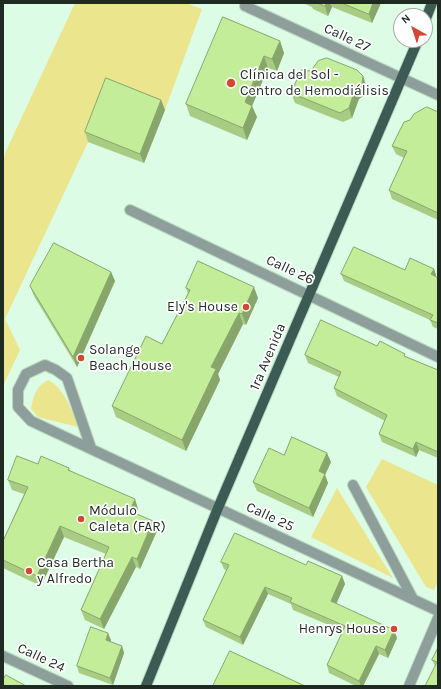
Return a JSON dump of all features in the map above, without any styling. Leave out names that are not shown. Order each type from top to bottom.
[{"type":"main road","name":"1ra Avenida","points":[[146,686],[218,508],[415,48]]},
{"type":"street","name":"Calle 27","points":[[243,4],[438,95]]},
{"type":"street","name":"Calle 26","points":[[130,210],[438,356]]},
{"type":"street","name":"Calle 25","points":[[91,448],[67,378],[56,370],[45,365],[26,374],[18,390],[18,407],[31,421],[438,611]]},
{"type":"street","points":[[353,485],[413,599]]},
{"type":"street","points":[[409,686],[438,618]]},
{"type":"street","name":"Calle 24","points":[[3,656],[68,686]]},
{"type":"shaded area","points":[[75,3],[186,3],[202,9],[165,110],[109,88],[88,142],[5,319],[20,350],[3,386],[3,161],[6,151]]},
{"type":"shaded area","points":[[48,380],[63,394],[78,427],[38,417],[31,409],[38,388]]},
{"type":"shaded area","points":[[382,459],[438,485],[438,581],[434,590],[426,587],[366,487]]},
{"type":"shaded area","points":[[337,488],[393,578],[311,537]]},
{"type":"building","points":[[318,3],[326,3],[325,6]]},
{"type":"building","points":[[342,3],[373,3],[369,14]]},
{"type":"building","name":"Clínica del Sol - Centro de Hemodiálisis","points":[[223,17],[280,41],[272,59],[264,56],[245,102],[252,106],[243,128],[186,104]]},
{"type":"building","points":[[327,58],[357,70],[363,76],[362,84],[355,89],[349,108],[340,113],[291,93],[301,70],[311,71],[318,61]]},
{"type":"building","points":[[106,78],[161,100],[140,154],[85,132]]},
{"type":"building","points":[[427,107],[438,112],[438,213],[389,190],[407,151],[392,146],[404,122],[410,120],[414,114]]},
{"type":"building","points":[[54,243],[111,272],[73,357],[30,286]]},
{"type":"building","points":[[354,247],[405,270],[410,258],[434,269],[431,274],[438,278],[438,323],[430,320],[433,315],[341,274]]},
{"type":"building","points":[[198,261],[254,287],[242,314],[239,313],[211,367],[216,369],[182,440],[112,406],[146,336],[162,344],[190,290],[186,288]]},
{"type":"building","points":[[321,320],[377,346],[380,341],[405,354],[404,356],[438,370],[438,452],[416,442],[413,449],[379,434],[387,415],[334,388],[341,372],[305,355]]},
{"type":"building","points":[[292,437],[327,453],[319,471],[325,474],[309,508],[253,482],[269,448],[284,455]]},
{"type":"building","points":[[17,456],[38,464],[41,456],[69,468],[68,470],[135,499],[130,511],[153,521],[137,559],[132,557],[100,619],[81,610],[109,547],[60,526],[37,576],[3,560],[3,541],[28,487],[8,480]]},
{"type":"building","points":[[235,533],[306,565],[308,561],[342,576],[331,601],[394,630],[385,650],[376,646],[359,681],[327,665],[345,626],[290,602],[292,598],[265,587],[240,637],[203,620],[229,565],[221,562]]},
{"type":"building","points":[[91,627],[108,633],[106,640],[122,646],[110,678],[77,666]]},
{"type":"building","points":[[438,648],[438,686],[425,686],[437,662],[432,660]]},
{"type":"building","points":[[230,651],[305,686],[213,686]]},
{"type":"building","points":[[6,675],[26,686],[3,686],[3,680]]},
{"type":"place","name":"Clínica del Sol - Centro de Hemodiálisis","points":[[231,83]]},
{"type":"place","name":"Ely's House","points":[[246,307]]},
{"type":"place","name":"Solange Beach House","points":[[81,358]]},
{"type":"place","name":"Módulo Caleta (FAR)","points":[[81,519]]},
{"type":"place","name":"Casa Bertha y Alfredo","points":[[29,571]]},
{"type":"place","name":"Henrys House","points":[[394,629]]}]
